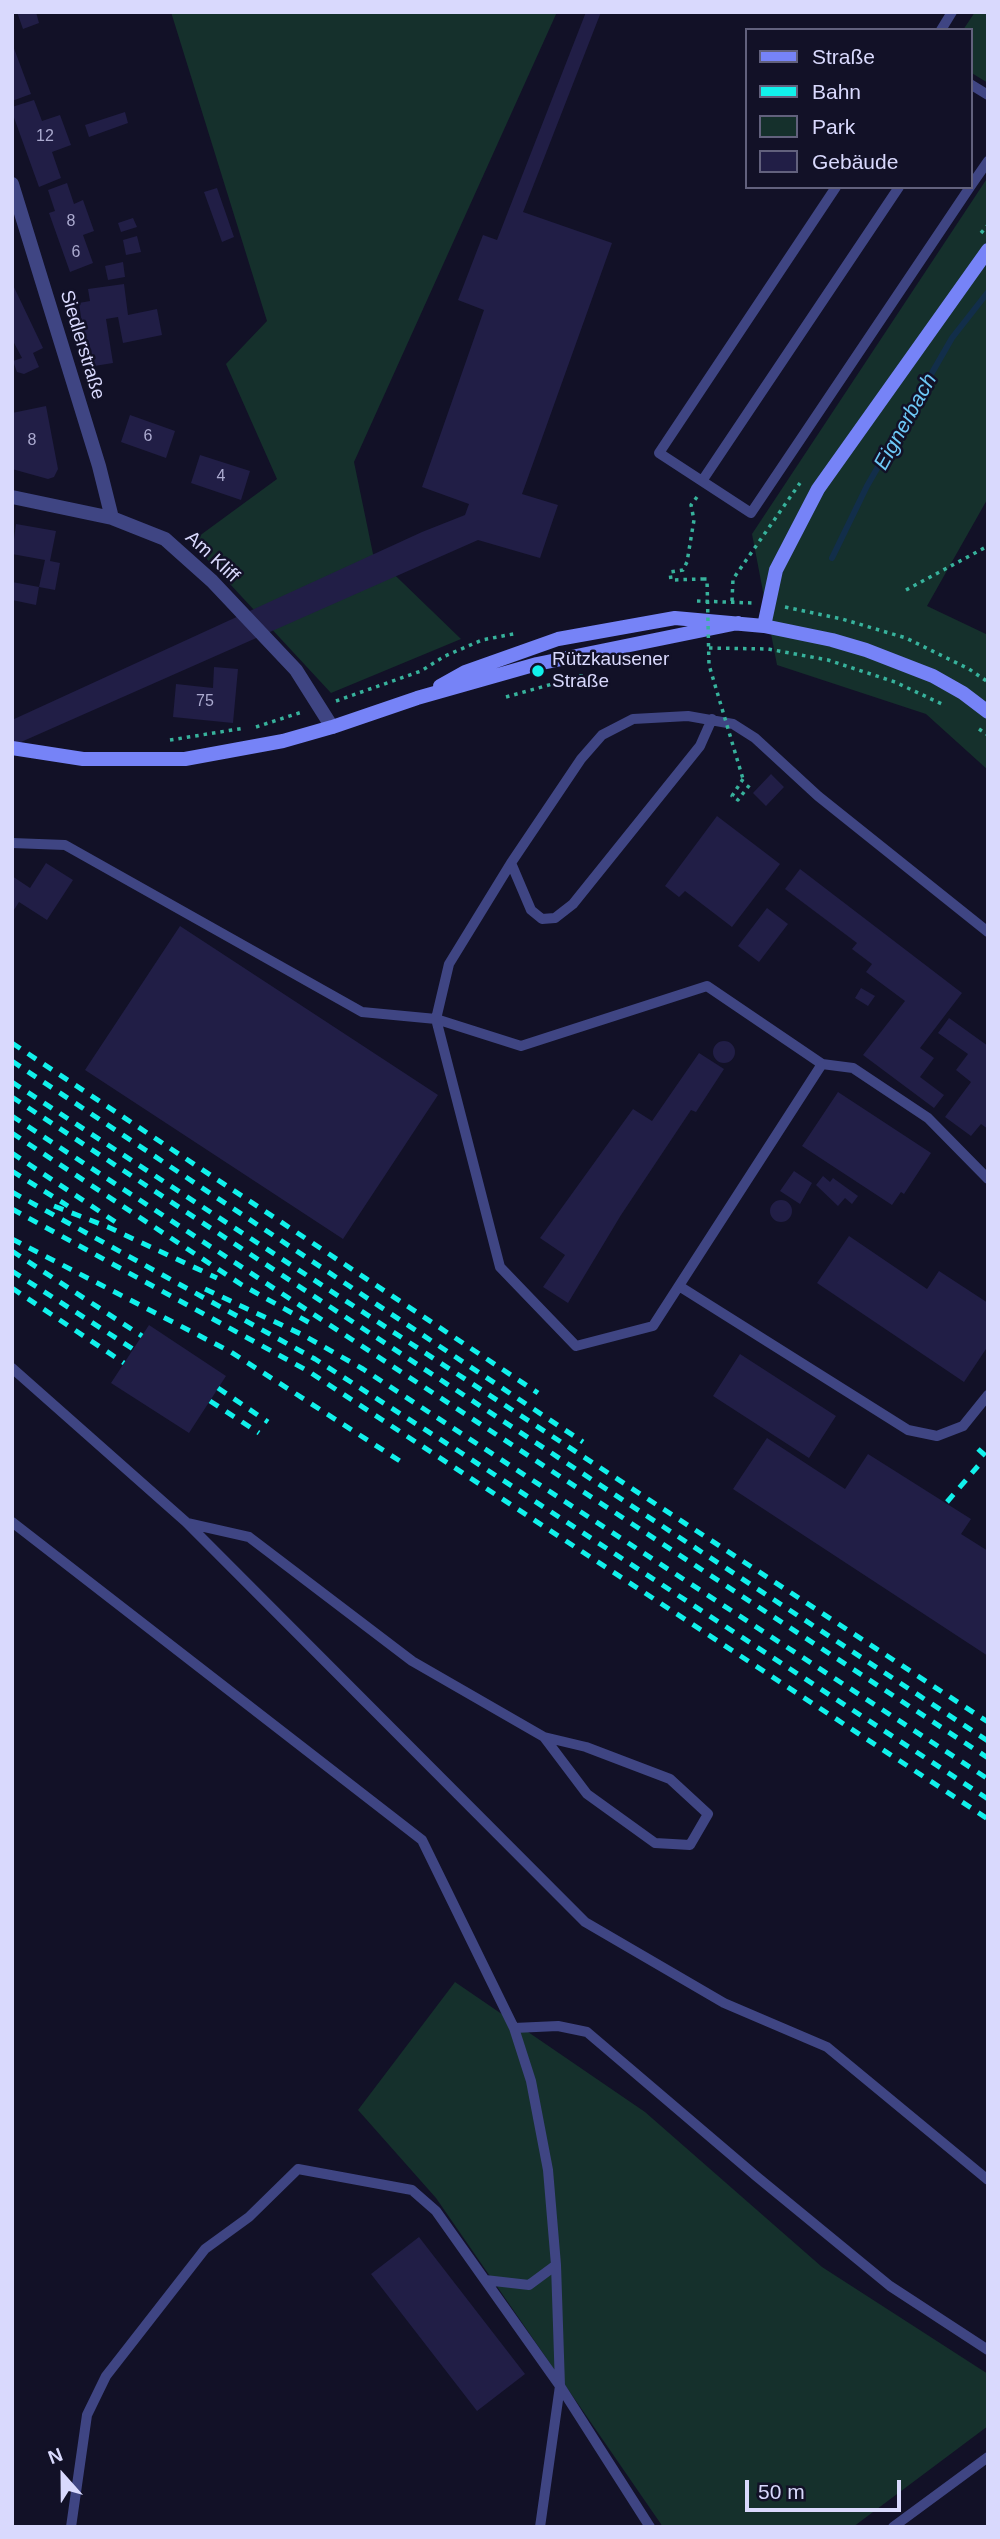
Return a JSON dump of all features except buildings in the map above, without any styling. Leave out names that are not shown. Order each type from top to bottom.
[{"type":"street","name":"Siedlerstraße","points":[[12,184],[99,466],[112,518]]},
{"type":"street","points":[[764,626],[776,570],[818,489],[988,250]]},
{"type":"street","name":"Am Kliff","points":[[12,497],[112,518],[165,540],[212,581],[296,670],[332,727]]},
{"type":"street","points":[[12,748],[83,759],[185,759],[283,741],[417,698],[465,672],[558,639],[675,618],[764,626],[866,650],[933,676],[963,693],[988,712]]},
{"type":"lane","points":[[942,28],[953,12]]},
{"type":"lane","points":[[972,85],[988,95]]},
{"type":"lane","points":[[972,184],[988,161]]},
{"type":"lane","points":[[835,189],[659,453],[751,513],[969,189]]},
{"type":"lane","points":[[704,483],[898,189]]},
{"type":"lane","points":[[822,1064],[653,1326],[576,1346],[500,1267],[436,1019],[449,964],[511,863],[581,759],[602,735],[632,719],[688,716],[733,724],[755,738],[818,796],[988,932]]},
{"type":"lane","points":[[511,863],[531,910],[542,919],[555,918],[573,904],[700,746],[712,719]]},
{"type":"lane","points":[[12,844],[65,845],[362,1012],[436,1019],[521,1046],[708,986],[822,1064],[853,1068],[928,1118],[988,1179]]},
{"type":"lane","points":[[679,1286],[908,1430],[937,1436],[963,1426],[988,1395]]},
{"type":"lane","points":[[12,1368],[186,1522],[585,1922],[723,2003],[827,2047],[988,2180]]},
{"type":"lane","points":[[12,1522],[422,1840],[514,2028],[531,2081],[548,2170],[556,2265],[560,2386],[540,2527]]},
{"type":"lane","points":[[186,1522],[248,1537],[412,1661],[544,1737],[586,1747],[670,1779],[708,1814],[690,1845],[654,1843],[587,1794],[544,1737]]},
{"type":"lane","points":[[514,2028],[558,2026],[587,2032],[890,2286],[988,2350]]},
{"type":"lane","points":[[71,2527],[87,2414],[106,2375],[205,2249],[249,2217],[298,2169],[412,2189],[436,2211],[560,2386],[650,2527]]},
{"type":"lane","points":[[485,2280],[529,2285],[556,2265]]},
{"type":"lane","points":[[892,2527],[988,2457]]},
{"type":"path","points":[[704,483],[691,505],[694,520],[687,562],[683,570],[670,572],[671,580],[706,579],[709,665],[743,779],[732,796],[738,800],[751,783]]},
{"type":"path","points":[[906,590],[988,546]]},
{"type":"path","points":[[706,648],[768,649],[828,660],[895,682],[953,708]]},
{"type":"path","points":[[506,696],[581,676],[581,668]]},
{"type":"path","points":[[970,722],[988,735]]},
{"type":"green space","points":[[171,12],[557,12],[354,462],[373,554],[461,639],[331,693],[191,542],[277,479],[226,364],[267,321]]},
{"type":"green space","points":[[975,12],[988,12],[988,83],[972,73],[972,28],[964,28]]},
{"type":"green space","points":[[988,177],[988,498],[927,606],[988,635],[988,770],[926,714],[777,665],[752,534]]},
{"type":"green space","points":[[455,1982],[645,2112],[822,2267],[988,2374],[988,2426],[853,2527],[663,2527],[436,2198],[358,2110]]},
{"type":"waterway","name":"Eignerbach","points":[[832,558],[867,486],[952,338],[988,292]]},
{"type":"railway","points":[[12,1043],[538,1393]]},
{"type":"railway","points":[[12,1061],[583,1442]]},
{"type":"railway","points":[[12,1082],[988,1722]]},
{"type":"railway","points":[[12,1097],[988,1741]]},
{"type":"railway","points":[[12,1116],[988,1758]]},
{"type":"railway","points":[[12,1133],[242,1285],[310,1323]]},
{"type":"railway","points":[[12,1153],[120,1225]]},
{"type":"railway","points":[[12,1171],[68,1206]]},
{"type":"railway","points":[[12,1192],[315,1359],[988,1799]]},
{"type":"railway","points":[[54,1206],[108,1227],[217,1278]]},
{"type":"railway","points":[[12,1209],[308,1371],[988,1819]]},
{"type":"railway","points":[[12,1239],[231,1352],[403,1463]]},
{"type":"railway","points":[[12,1251],[142,1336]]},
{"type":"railway","points":[[12,1271],[133,1349]]},
{"type":"railway","points":[[12,1288],[124,1363]]},
{"type":"railway","points":[[205,1289],[303,1335],[363,1369],[988,1779]]},
{"type":"railway","points":[[218,1388],[268,1422]]},
{"type":"railway","points":[[210,1401],[259,1433]]},
{"type":"railway","points":[[978,1449],[988,1458]]},
{"type":"railway","points":[[947,1502],[978,1466]]},
{"type":"place","name":"Rützkausener Straße","points":[[538,671]]}]
